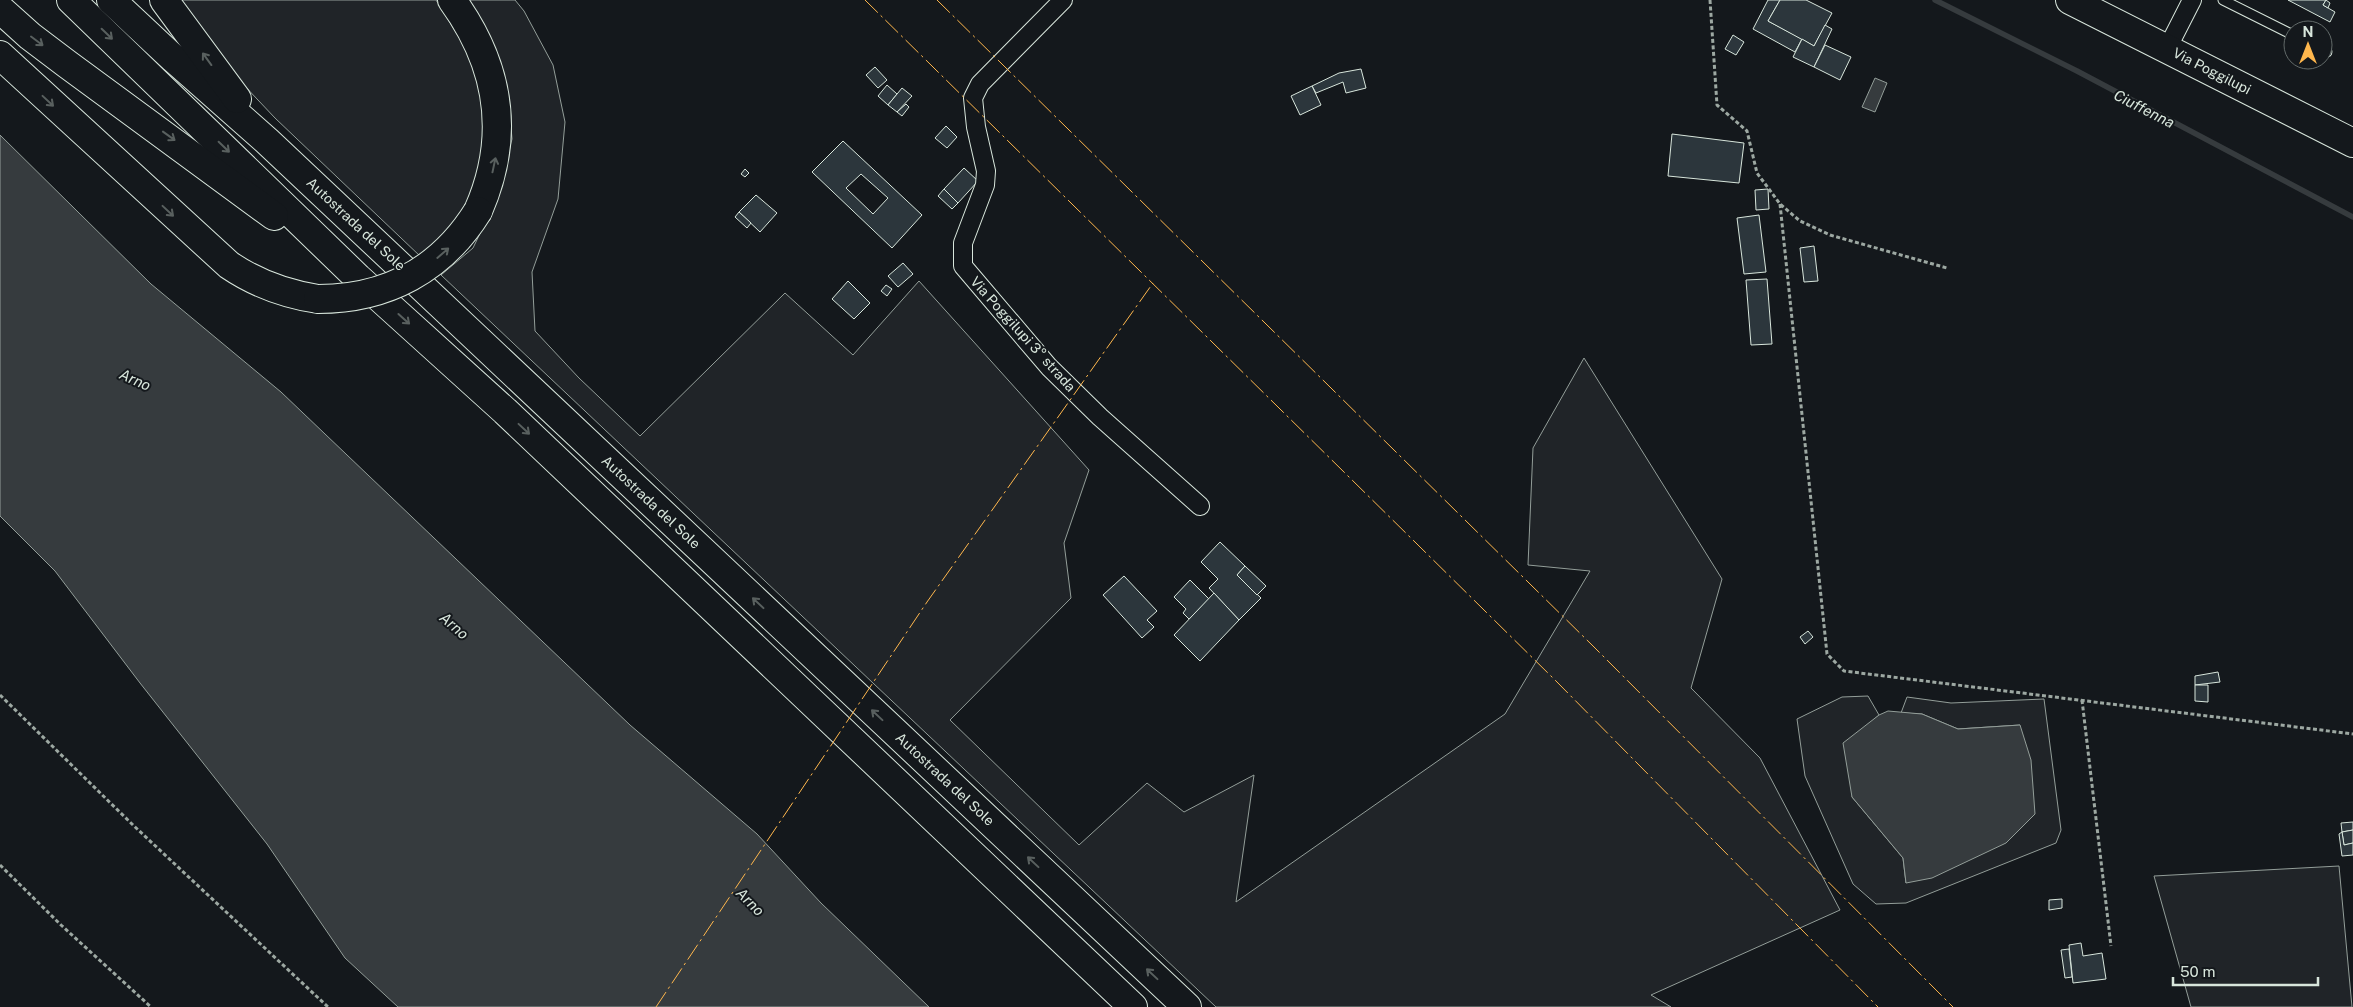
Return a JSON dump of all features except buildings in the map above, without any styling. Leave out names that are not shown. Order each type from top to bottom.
[{"type":"main road","points":[[71,0],[358,278],[505,412],[1133,1007]]},
{"type":"main road","name":"Autostrada del Sole","points":[[111,0],[172,58],[267,141],[1187,1007]]},
{"type":"main road","points":[[164,0],[267,141]]},
{"type":"main road","points":[[0,55],[229,265],[262,285],[297,296],[318,298],[364,295],[407,279],[443,254],[468,227],[478,211],[494,169],[498,138],[498,117],[487,63],[463,14],[452,0]]},
{"type":"main road","name":"Via Poggilupi","points":[[2070,0],[2353,143]]},
{"type":"main road","points":[[0,9],[59,58],[358,278]]},
{"type":"street","name":"Via Poggilupi 3° strada","points":[[1063,0],[980,84],[973,98],[976,127],[986,171],[985,185],[963,242],[963,266],[1049,367],[1100,417],[1200,506]]},
{"type":"street","points":[[2167,49],[2192,0]]},
{"type":"lane","points":[[2222,0],[2283,30]]},
{"type":"path","points":[[1710,0],[1717,105],[1746,131],[1757,173],[1780,204],[1800,221],[1830,235],[1947,268]]},
{"type":"path","points":[[1780,204],[1827,654],[1844,671],[2353,734]]},
{"type":"path","points":[[0,695],[134,826],[328,1007]]},
{"type":"path","points":[[2082,700],[2111,946]]},
{"type":"path","points":[[0,865],[61,925],[152,1007]]},
{"type":"shaded area","points":[[173,0],[436,0],[475,66],[485,105],[484,150],[479,172],[463,212],[452,229],[421,257],[275,118],[205,44]]},
{"type":"shaded area","points":[[465,0],[515,0],[524,11],[553,65],[565,122],[558,199],[532,272],[535,331],[579,378],[640,436],[785,293],[853,355],[919,281],[1089,470],[1064,543],[1071,598],[950,720],[1079,845],[1147,783],[1184,812],[1254,775],[1236,902],[1505,714],[1590,571],[1528,565],[1533,448],[1584,358],[1722,579],[1691,688],[1760,758],[1840,910],[1651,995],[1671,1007],[1216,1007],[441,275],[473,248],[498,196],[512,139],[508,92],[489,41]]},
{"type":"shaded area","points":[[1868,696],[1879,715],[1867,726],[1852,797],[1903,858],[1906,883],[2020,725],[1958,729],[1922,714],[1901,713],[1907,697],[1951,703],[2044,699],[2061,830],[2056,843],[1906,903],[1876,904],[1853,884],[1805,776],[1797,719],[1842,697]]},
{"type":"shaded area","points":[[2339,866],[2352,1007],[2191,1007],[2154,876]]},
{"type":"water","points":[[1875,78],[1887,83],[1875,112],[1862,107]]},
{"type":"water","name":"Arno","points":[[0,135],[151,284],[281,392],[630,725],[757,834],[821,903],[929,1007],[398,1007],[345,958],[267,844],[140,683],[55,571],[0,516]]},
{"type":"water","points":[[1888,711],[1922,714],[1958,729],[2020,725],[2031,760],[2035,814],[2006,843],[1932,878],[1906,883],[1903,858],[1852,797],[1843,743],[1879,715]]},
{"type":"waterway","name":"Ciuffenna","points":[[1935,0],[2077,71],[2353,217]]},
{"type":"power","points":[[865,0],[1555,680],[1878,1007]]},
{"type":"power","points":[[937,0],[1594,647],[1953,1007]]},
{"type":"power","points":[[656,1007],[927,602],[1153,283]]}]
